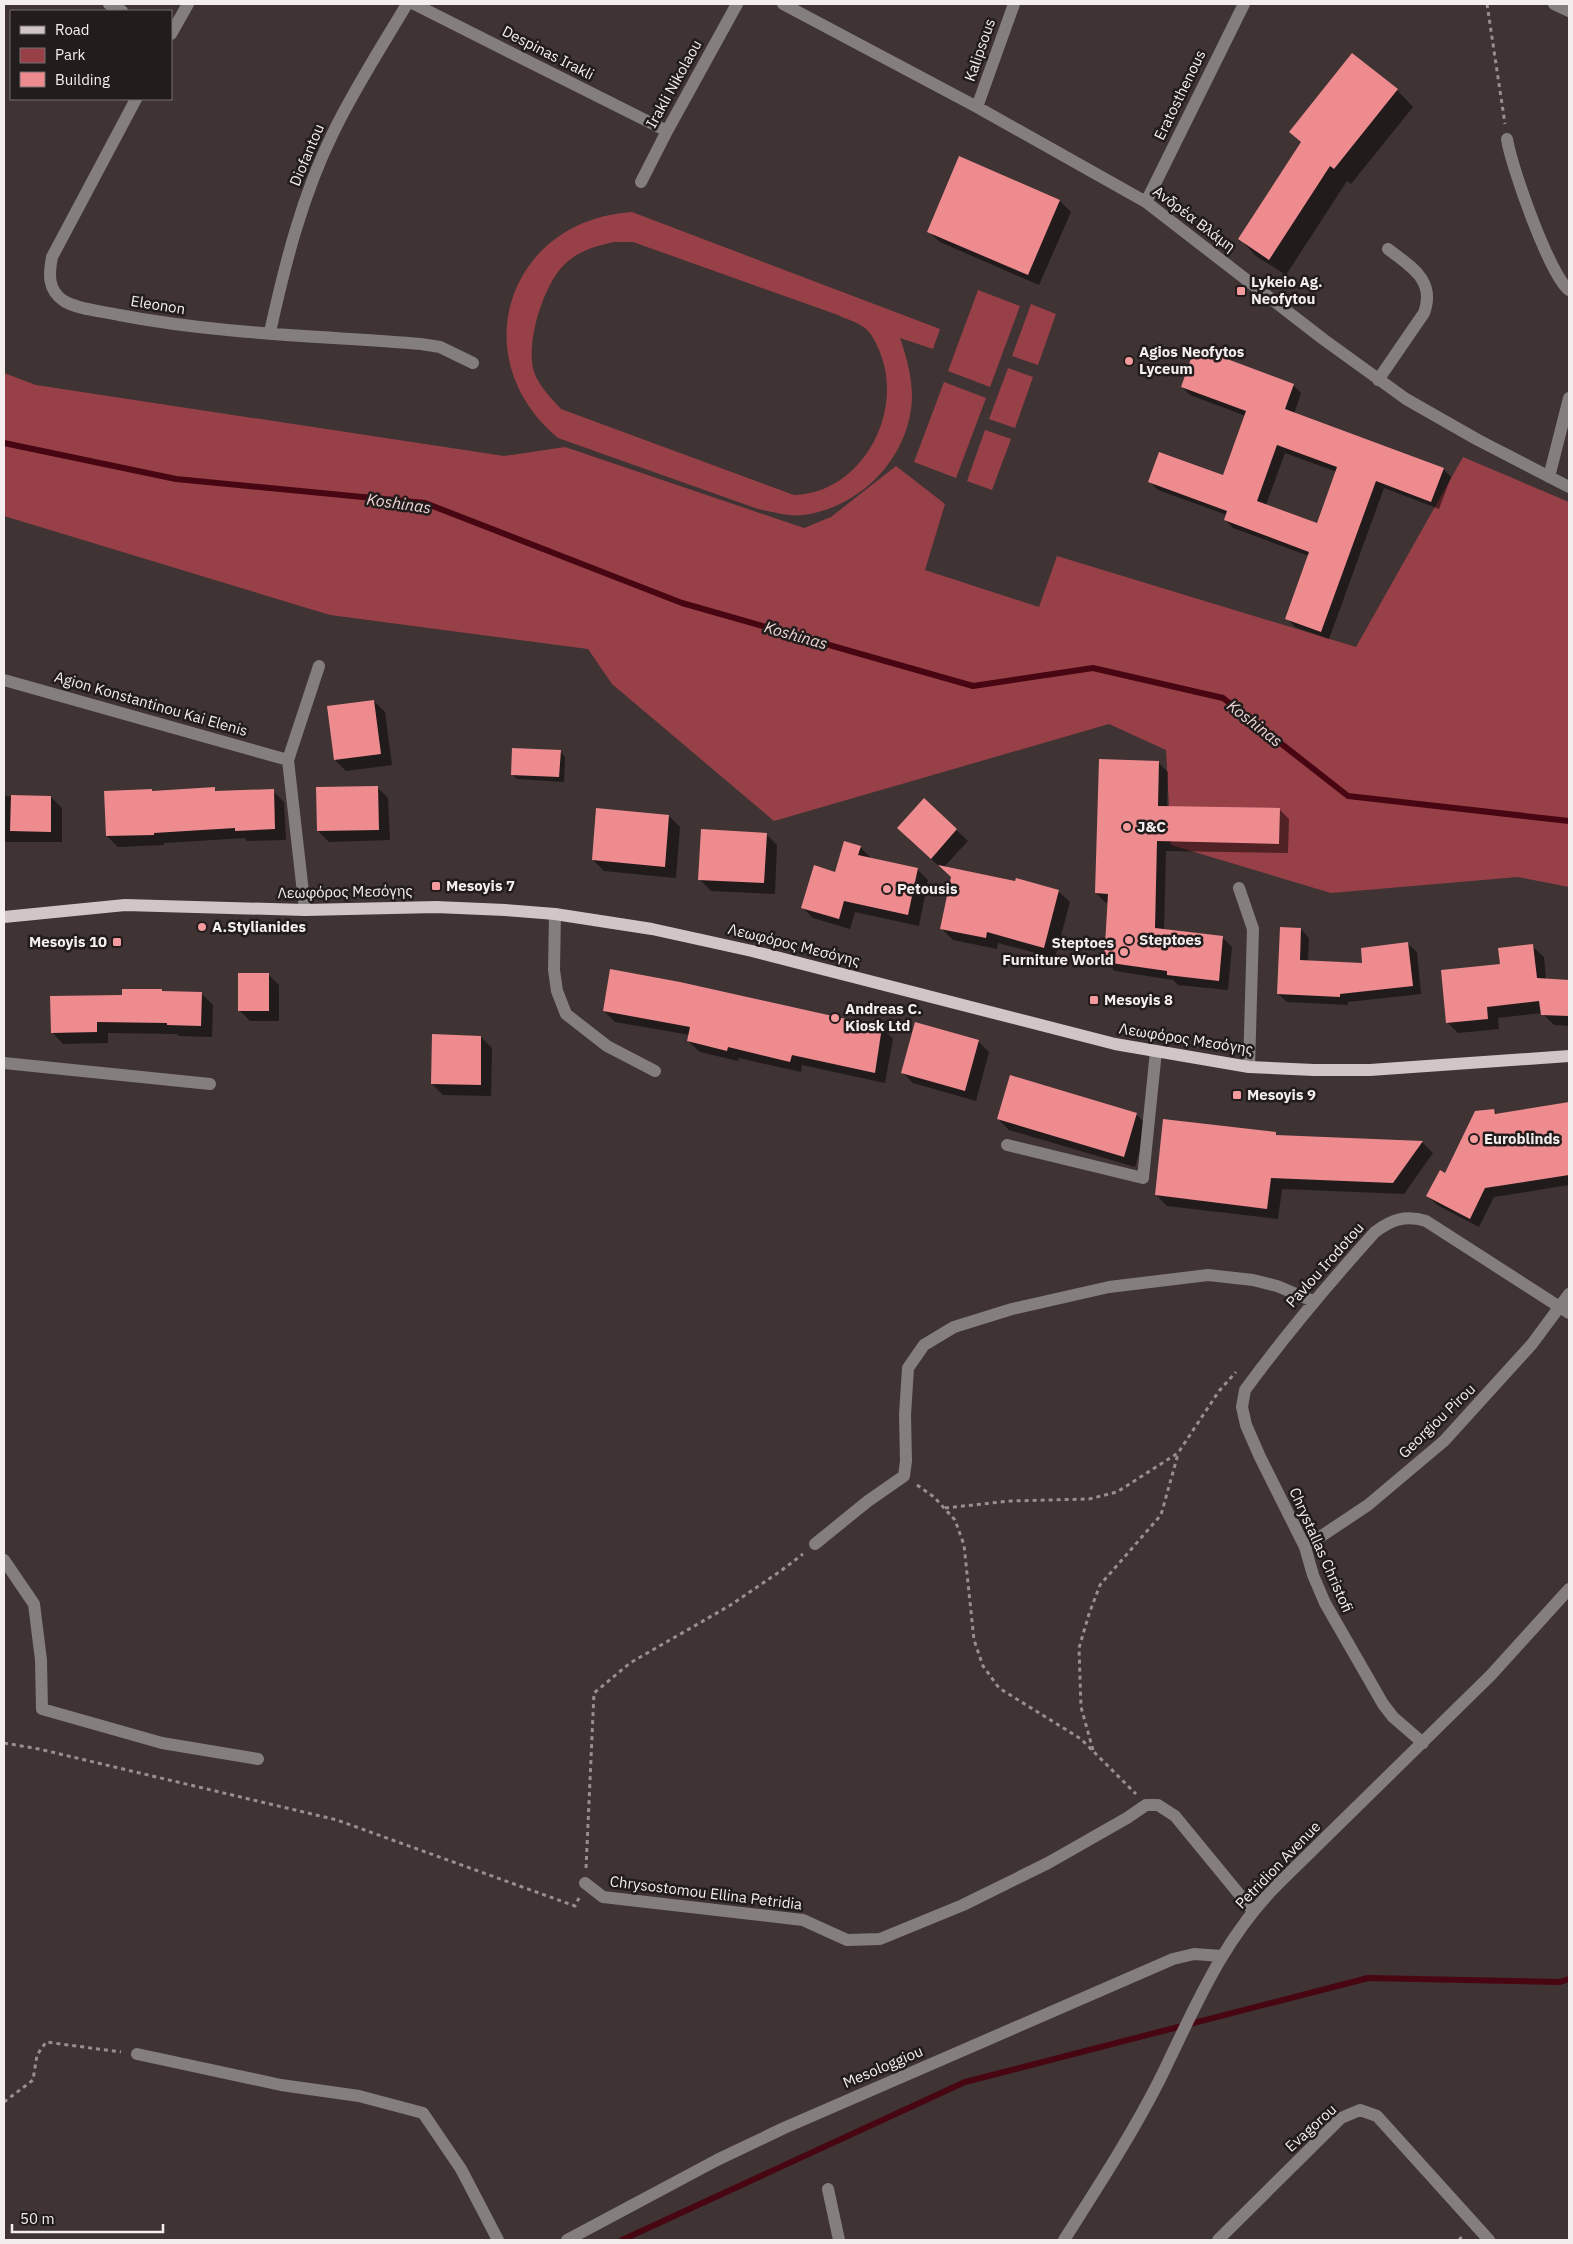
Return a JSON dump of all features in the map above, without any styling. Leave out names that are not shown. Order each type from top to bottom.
[{"type":"main road","name":"Λεωφόρος Μεσόγης","points":[[4,917],[125,906],[305,910],[436,907],[555,914],[652,929],[752,951],[1106,1042],[1249,1067],[1370,1070],[1569,1056]]},
{"type":"street","points":[[109,4],[120,10]]},
{"type":"street","points":[[172,32],[188,4]]},
{"type":"street","name":"Diofantou","points":[[270,332],[291,245],[316,171],[333,132],[407,4]]},
{"type":"street","name":"Despinas Irakli","points":[[414,4],[666,131]]},
{"type":"street","name":"Irakli Nikolaou","points":[[641,182],[666,131],[738,4]]},
{"type":"street","name":"Ανδρέα Βλάμη","points":[[783,4],[978,107],[1146,202],[1378,380],[1441,420],[1569,487]]},
{"type":"street","name":"Kalipsous","points":[[978,107],[1014,4]]},
{"type":"street","name":"Eratosthenous","points":[[1146,202],[1244,4]]},
{"type":"street","points":[[1554,4],[1569,11]]},
{"type":"street","name":"Eleonon","points":[[135,100],[52,257],[49,274],[54,292],[64,301],[84,308],[154,322],[224,330],[421,344],[440,347],[474,363]]},
{"type":"street","points":[[1507,139],[1509,154],[1521,189],[1557,277],[1569,290]]},
{"type":"street","points":[[1378,380],[1424,313],[1427,303],[1427,291],[1416,270],[1388,249]]},
{"type":"street","points":[[1549,476],[1569,398]]},
{"type":"street","points":[[305,910],[288,760],[319,666]]},
{"type":"street","name":"Agion Konstantinou Kai Elenis","points":[[4,680],[288,760]]},
{"type":"street","points":[[1240,888],[1253,929],[1249,1067]]},
{"type":"street","points":[[555,914],[554,970],[557,991],[566,1014],[607,1046],[655,1072]]},
{"type":"street","points":[[1007,1145],[1143,1178],[1156,1051]]},
{"type":"street","points":[[4,1064],[210,1084]]},
{"type":"street","name":"Pavlou Irodotou","points":[[1242,1407],[1245,1390],[1313,1300],[1375,1232],[1386,1223],[1397,1219],[1413,1217],[1426,1221],[1565,1310]]},
{"type":"street","points":[[815,1544],[868,1501],[904,1476],[908,1368],[924,1345],[954,1327],[1012,1309],[1110,1287],[1208,1276],[1253,1280],[1277,1286],[1313,1300]]},
{"type":"street","name":"Georgiou Pirou","points":[[1305,1547],[1368,1505],[1444,1441],[1565,1310],[1569,1294]]},
{"type":"street","name":"Chrystallas Christofi","points":[[1242,1407],[1246,1425],[1305,1547],[1313,1575],[1325,1603],[1383,1704],[1393,1717],[1423,1743]]},
{"type":"street","points":[[4,1560],[34,1604],[41,1660],[42,1709],[162,1743],[258,1760]]},
{"type":"street","name":"Petridion Avenue","points":[[1064,2240],[1129,2138],[1160,2080],[1195,2004],[1222,1956],[1253,1911],[1278,1884],[1498,1668],[1569,1589]]},
{"type":"street","points":[[1146,1805],[1158,1805],[1175,1816],[1253,1911]]},
{"type":"street","name":"Chrysostomou Ellina Petridia","points":[[585,1884],[602,1897],[804,1920],[847,1940],[880,1939],[963,1904],[1048,1863],[1127,1818],[1146,1805]]},
{"type":"street","name":"Mesologgiou","points":[[567,2240],[717,2160],[784,2128],[1173,1960],[1194,1954],[1222,1956]]},
{"type":"street","points":[[137,2054],[281,2084],[359,2096],[423,2113],[461,2168],[498,2240]]},
{"type":"street","name":"Evagorou","points":[[1218,2240],[1342,2118],[1360,2110],[1377,2116],[1489,2240]]},
{"type":"street","points":[[828,2188],[839,2240]]},
{"type":"path","points":[[1487,4],[1507,139]]},
{"type":"path","points":[[1093,1750],[1080,1707],[1079,1648],[1088,1614],[1100,1585],[1161,1515],[1178,1453],[1219,1390],[1239,1369]]},
{"type":"path","points":[[944,1508],[1010,1502],[1089,1499],[1117,1492],[1155,1470],[1178,1453]]},
{"type":"path","points":[[904,1476],[934,1497],[955,1520],[964,1545],[974,1640],[983,1666],[999,1688],[1081,1739],[1146,1805]]},
{"type":"path","points":[[4,1743],[39,1749],[337,1820],[576,1906],[585,1884],[594,1693],[630,1663],[729,1606],[782,1570],[815,1544]]},
{"type":"path","points":[[4,2102],[33,2080],[37,2055],[46,2042],[137,2054]]},
{"type":"green space","points":[[632,212],[940,329],[933,349],[900,338],[907,360],[911,383],[912,398],[909,420],[902,440],[892,459],[879,476],[845,502],[825,510],[804,515],[786,515],[758,509],[558,438],[529,406],[512,370],[507,333],[512,298],[529,266],[555,239],[589,221]],"holes":[[[614,242],[633,242],[838,315],[859,324],[871,334],[882,358],[887,381],[886,404],[880,427],[870,448],[856,466],[838,481],[818,491],[794,495],[561,409],[539,382],[534,372],[532,360],[534,330],[538,314],[550,285],[557,273],[576,255],[588,249]]]},
{"type":"green space","points":[[978,290],[1020,306],[990,387],[948,371]]},
{"type":"green space","points":[[1031,304],[1056,314],[1038,365],[1012,356]]},
{"type":"green space","points":[[1008,368],[1033,377],[1015,428],[989,419]]},
{"type":"green space","points":[[4,373],[36,385],[504,456],[565,447],[804,528],[831,517],[896,466],[945,504],[925,570],[1039,607],[1057,556],[1356,647],[1463,457],[1569,502],[1569,887],[1518,877],[1331,893],[1171,845],[1166,750],[1109,724],[774,821],[612,684],[588,649],[330,615],[4,516]]},
{"type":"green space","points":[[944,382],[986,398],[956,478],[914,462]]},
{"type":"green space","points":[[985,430],[1011,439],[992,490],[967,481]]},
{"type":"building","points":[[1352,53],[1398,89],[1334,169],[1330,166],[1269,260],[1238,239],[1301,142],[1289,132]]},
{"type":"building","points":[[959,156],[1060,200],[1028,275],[927,232]]},
{"type":"building","points":[[1195,347],[1294,384],[1285,409],[1444,468],[1431,502],[1376,481],[1321,632],[1285,619],[1309,552],[1224,520],[1227,511],[1148,482],[1159,452],[1223,475],[1246,411],[1181,387]],"holes":[[[1277,445],[1337,467],[1317,523],[1257,501]]]},
{"type":"building","points":[[374,700],[381,754],[334,760],[327,706]]},
{"type":"building","points":[[512,748],[561,750],[559,777],[511,775]]},
{"type":"building","points":[[1099,759],[1159,761],[1158,806],[1280,808],[1279,844],[1157,841],[1155,928],[1223,936],[1219,981],[1167,975],[1167,971],[1104,962],[1108,894],[1095,893]]},
{"type":"building","points":[[378,786],[379,830],[317,831],[316,787]]},
{"type":"building","points":[[215,787],[215,791],[274,789],[275,829],[235,831],[235,828],[154,833],[154,835],[106,836],[104,791],[152,789],[152,791]]},
{"type":"building","points":[[11,795],[51,796],[51,832],[10,831]]},
{"type":"building","points":[[924,798],[957,829],[931,859],[897,828]]},
{"type":"building","points":[[596,808],[669,815],[665,867],[592,860]]},
{"type":"building","points":[[701,829],[767,833],[764,883],[698,880]]},
{"type":"building","points":[[844,841],[861,846],[858,855],[918,868],[908,915],[844,901],[839,919],[801,908],[814,865],[835,872]]},
{"type":"building","points":[[938,865],[1015,881],[1016,878],[1059,890],[1044,948],[987,932],[986,938],[940,929],[951,877]]},
{"type":"building","points":[[1280,927],[1301,928],[1300,960],[1362,963],[1361,948],[1408,942],[1413,986],[1340,994],[1340,997],[1277,994]]},
{"type":"building","points":[[1533,944],[1537,978],[1569,980],[1569,1016],[1541,1015],[1539,1001],[1487,1007],[1488,1019],[1446,1023],[1441,970],[1500,964],[1498,948]]},
{"type":"building","points":[[610,969],[680,982],[882,1027],[875,1073],[792,1055],[790,1062],[728,1047],[727,1051],[687,1041],[690,1027],[603,1011]]},
{"type":"building","points":[[238,973],[269,973],[269,1011],[238,1011]]},
{"type":"building","points":[[122,989],[202,992],[201,1026],[167,1025],[167,1023],[97,1022],[97,1032],[51,1033],[50,996],[122,995]]},
{"type":"building","points":[[915,1022],[979,1040],[965,1091],[901,1073]]},
{"type":"building","points":[[432,1034],[481,1036],[481,1085],[431,1084]]},
{"type":"building","points":[[1010,1075],[1137,1113],[1124,1157],[997,1119]]},
{"type":"building","points":[[1569,1102],[1569,1175],[1485,1188],[1470,1219],[1426,1196],[1440,1170],[1445,1173],[1475,1111],[1494,1109],[1495,1114]]},
{"type":"building","points":[[1163,1119],[1276,1132],[1276,1135],[1423,1141],[1393,1183],[1271,1178],[1267,1209],[1155,1195]]},
{"type":"waterway","name":"Koshinas","points":[[4,443],[176,479],[425,503],[682,603],[973,686],[1093,668],[1223,698],[1348,796],[1569,821]]},
{"type":"waterway","points":[[622,2240],[965,2082],[1368,1978],[1560,1982],[1569,1979]]},
{"type":"place","name":"Lykeio Ag. Neofytou","points":[[1241,291]]},
{"type":"place","name":"Agios Neofytos Lyceum","points":[[1129,361]]},
{"type":"place","name":"J&C","points":[[1127,827]]},
{"type":"place","name":"Mesoyis 7","points":[[436,886]]},
{"type":"place","name":"Petousis","points":[[887,889]]},
{"type":"place","name":"A.Stylianides","points":[[202,927]]},
{"type":"place","name":"Steptoes","points":[[1129,940]]},
{"type":"place","name":"Mesoyis 10","points":[[117,942]]},
{"type":"place","name":"Steptoes Furniture World","points":[[1124,952]]},
{"type":"place","name":"Mesoyis 8","points":[[1094,1000]]},
{"type":"place","name":"Andreas C. Kiosk Ltd","points":[[835,1018]]},
{"type":"place","name":"Mesoyis 9","points":[[1237,1095]]},
{"type":"place","name":"Euroblinds","points":[[1474,1139]]}]
